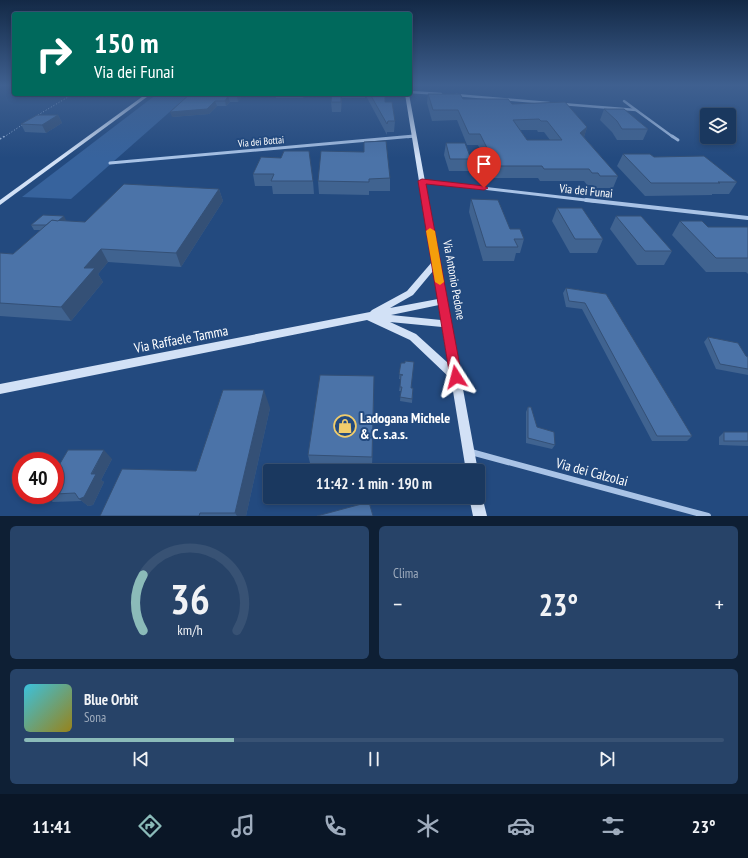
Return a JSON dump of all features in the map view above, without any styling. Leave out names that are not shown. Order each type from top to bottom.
[{"type":"street","points":[[0,203],[127,110]]},
{"type":"street","name":"Via Antonio Pedone","points":[[410,110],[471,464]]},
{"type":"street","points":[[636,110],[678,140]]},
{"type":"street","name":"Via dei Bottai","points":[[110,163],[414,136]]},
{"type":"street","name":"Via dei Funai","points":[[422,181],[748,218]]},
{"type":"street","points":[[368,316],[410,293],[436,262]]},
{"type":"street","name":"Via Raffaele Tamma","points":[[0,389],[443,301]]},
{"type":"street","points":[[368,316],[447,324]]},
{"type":"street","points":[[368,316],[413,337],[456,377]]},
{"type":"street","name":"Via dei Calzolai","points":[[469,451],[708,516]]},
{"type":"street","points":[[477,504],[480,516]]},
{"type":"path","points":[[38,116],[47,110]]},
{"type":"path","points":[[0,139],[24,124]]},
{"type":"shaded area","points":[[136,110],[172,110],[71,199],[22,197]]},
{"type":"building","points":[[172,110],[194,110],[170,112]]},
{"type":"building","points":[[379,110],[393,110],[395,121],[388,121],[387,124]]},
{"type":"building","points":[[458,110],[572,110],[587,127],[580,133],[618,176],[600,176],[598,173],[592,173],[589,169],[544,169],[542,166],[496,166],[480,134],[469,134]],"holes":[[[539,119],[541,121],[547,121],[562,140],[527,140],[513,120]]]},
{"type":"building","points":[[605,110],[625,110],[648,129],[622,129],[617,121]]},
{"type":"building","points":[[37,115],[58,115],[42,125],[21,124]]},
{"type":"building","points":[[386,141],[390,178],[369,179],[369,182],[318,181],[321,151],[364,152],[364,142]]},
{"type":"building","points":[[446,143],[465,143],[471,159],[450,159]]},
{"type":"building","points":[[284,151],[309,151],[313,181],[271,181],[274,174],[253,174],[261,157],[281,158]]},
{"type":"building","points":[[623,154],[650,154],[654,157],[704,156],[737,182],[651,183]]},
{"type":"building","points":[[124,184],[219,189],[176,253],[101,249],[84,268],[95,268],[61,307],[0,303],[0,253],[13,254],[52,220],[85,222]]},
{"type":"building","points":[[471,199],[498,200],[510,229],[520,229],[524,239],[514,239],[518,247],[486,247]]},
{"type":"building","points":[[557,208],[582,208],[603,239],[575,239]]},
{"type":"building","points":[[43,215],[64,216],[58,221],[52,220],[46,225],[31,225]]},
{"type":"building","points":[[616,216],[641,216],[672,251],[645,251]]},
{"type":"building","points":[[680,221],[702,221],[708,227],[748,227],[748,258],[716,258]]},
{"type":"building","points":[[566,288],[606,294],[692,436],[657,436],[585,303],[569,301]]},
{"type":"building","points":[[708,337],[738,343],[748,357],[748,369],[720,364]]},
{"type":"building","points":[[405,361],[414,362],[411,388],[413,388],[412,399],[400,397],[402,387],[400,387],[401,375],[403,375],[399,374],[401,363],[405,363]]},
{"type":"building","points":[[320,375],[374,376],[372,457],[308,455]]},
{"type":"building","points":[[223,390],[264,390],[235,513],[200,513],[199,516],[100,516],[122,469],[196,471]]},
{"type":"building","points":[[528,407],[531,407],[537,427],[554,432],[555,445],[528,438]]},
{"type":"building","points":[[724,432],[748,432],[748,441],[724,441]]},
{"type":"building","points":[[68,450],[104,450],[91,474],[96,474],[84,497],[79,499],[75,493],[64,494],[64,457]]},
{"type":"building","points":[[362,504],[370,504],[373,516],[317,516]]},
{"type":"slow traffic","points":[[430,231],[440,282]]},
{"type":"place","name":"Ladogana Michele & C. s.a.s.","points":[[345,426]]},
{"type":"route","points":[[456,377],[422,181],[484,188]]}]
